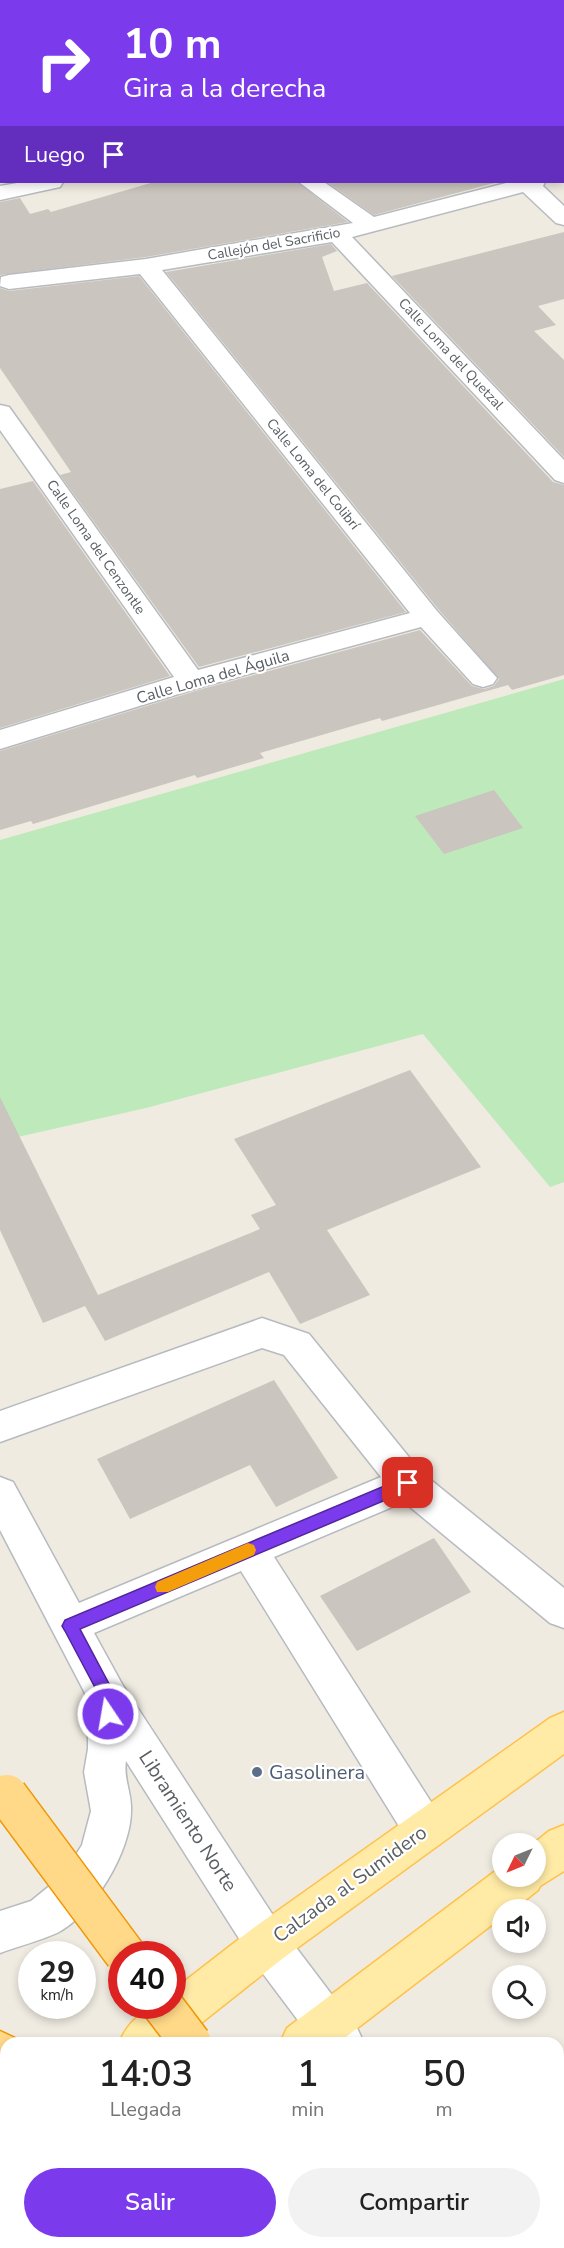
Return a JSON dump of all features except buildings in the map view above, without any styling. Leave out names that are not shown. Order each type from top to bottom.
[{"type":"highway","points":[[3,1788],[115,1941]]},
{"type":"highway","points":[[173,2019],[186,2037]]},
{"type":"main road","name":"Calzada al Sumidero","points":[[149,2037],[267,1944],[564,1731]]},
{"type":"main road","points":[[546,1859],[564,1845]]},
{"type":"main road","points":[[323,2037],[508,1887]]},
{"type":"street","points":[[0,193],[47,183]]},
{"type":"street","points":[[311,183],[370,225]]},
{"type":"street","points":[[531,183],[564,218]]},
{"type":"street","name":"Callejón del Sacrificio","points":[[9,282],[146,267],[337,234],[531,183]]},
{"type":"street","name":"Calle Loma del Quetzal","points":[[337,234],[564,475]]},
{"type":"street","name":"Calle Loma del Colibrí","points":[[146,267],[427,617],[483,678]]},
{"type":"street","name":"Calle Loma del Cenzontle","points":[[0,412],[191,681]]},
{"type":"street","name":"Calle Loma del Águila","points":[[0,740],[191,681],[427,617]]},
{"type":"street","points":[[0,1427],[262,1333],[296,1344],[408,1483],[564,1611]]},
{"type":"street","points":[[70,1626],[408,1483]]},
{"type":"street","name":"Libramiento Norte","points":[[0,1493],[108,1697],[267,1944],[323,2037]]},
{"type":"street","points":[[249,1550],[425,1830]]},
{"type":"street","points":[[0,1932],[44,1917],[78,1889],[101,1852],[111,1811],[105,1772],[108,1749],[108,1697]]},
{"type":"green space","points":[[564,679],[564,1182],[550,1187],[423,1034],[146,1108],[0,1141],[0,840]]},
{"type":"slow traffic","points":[[163,1587],[248,1550]]},
{"type":"place","name":"Gasolinera","points":[[257,1772]]},
{"type":"route","points":[[108,1714],[108,1697],[70,1626],[408,1483]]}]
